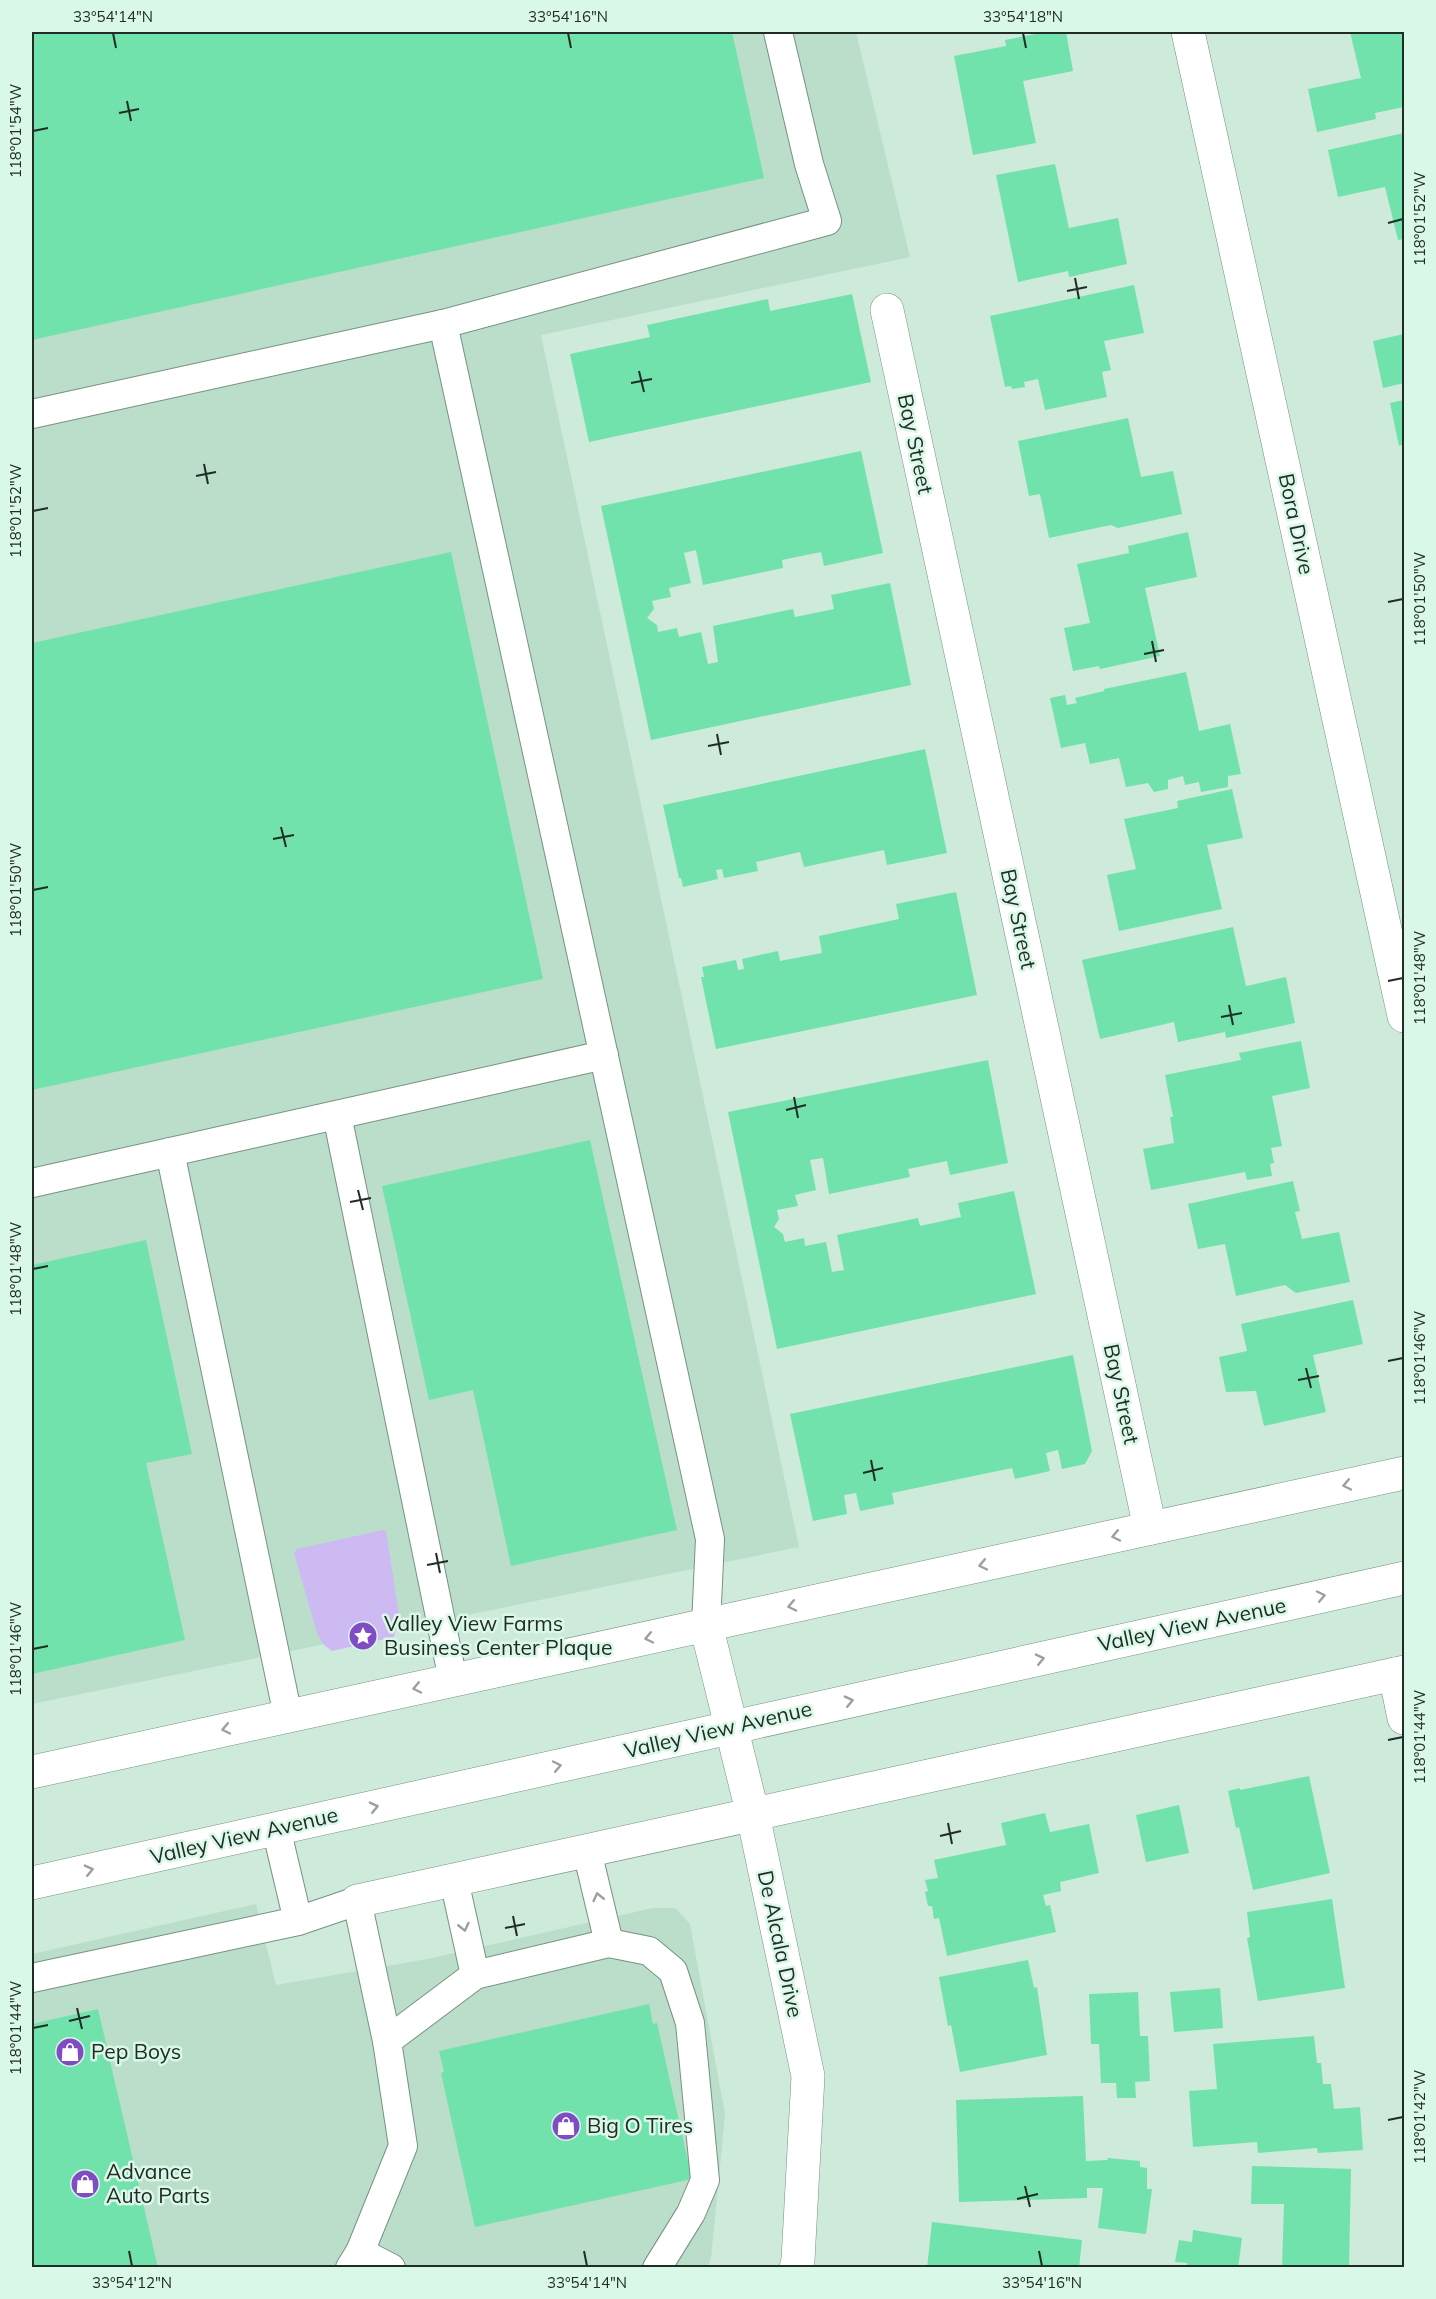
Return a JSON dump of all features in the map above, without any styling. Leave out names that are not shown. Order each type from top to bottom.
[{"type":"street","name":"Bora Drive","points":[[1188,32],[1404,1016]]},
{"type":"street","name":"Bay Street","points":[[886,310],[1150,1528]]},
{"type":"street","points":[[32,1772],[1404,1473]]},
{"type":"street","name":"Valley View Avenue","points":[[32,1883],[1404,1578]]},
{"type":"street","name":"De Alcala Drive","points":[[706,1625],[753,1815],[808,2076],[796,2268]]},
{"type":"street","points":[[357,1901],[1400,1673],[1404,1718]]},
{"type":"lane","points":[[32,414],[443,324],[827,221],[809,164],[777,32]]},
{"type":"lane","points":[[443,324],[710,1539],[706,1625]]},
{"type":"lane","points":[[32,1183],[604,1054]]},
{"type":"lane","points":[[337,1115],[453,1680]]},
{"type":"lane","points":[[170,1152],[288,1716]]},
{"type":"lane","points":[[276,1828],[298,1922]]},
{"type":"lane","points":[[588,1851],[609,1943]]},
{"type":"lane","points":[[454,1880],[475,1975]]},
{"type":"lane","points":[[32,1978],[298,1922],[357,1901],[387,2041],[403,2146],[355,2260],[391,2268]]},
{"type":"lane","points":[[387,2041],[475,1975],[609,1943],[649,1951],[673,1971],[690,2023],[705,2180],[691,2213],[657,2268]]},
{"type":"shaded area","points":[[32,32],[856,32],[910,257],[541,335],[799,1547],[32,1704]]},
{"type":"shaded area","points":[[386,1531],[399,1614],[394,1637],[332,1651],[323,1644],[317,1633],[294,1553],[297,1549]]},
{"type":"shaded area","points":[[256,1904],[276,1985],[428,1959],[653,1908],[675,1908],[690,1924],[725,2114],[711,2258],[708,2267],[32,2267],[32,1954]]},
{"type":"building","points":[[32,32],[732,32],[764,178],[32,340]]},
{"type":"building","points":[[1046,32],[1066,32],[1073,71],[1023,81],[1036,143],[973,155],[954,56],[1006,46],[1005,40]]},
{"type":"building","points":[[1350,32],[1404,32],[1404,107],[1375,113],[1376,119],[1317,132],[1308,89],[1361,78]]},
{"type":"building","points":[[1404,133],[1404,239],[1398,240],[1385,187],[1338,197],[1328,150]]},
{"type":"building","points":[[1055,164],[1069,228],[1118,218],[1127,264],[1069,277],[1068,271],[1018,282],[996,175]]},
{"type":"building","points":[[1134,285],[1144,333],[1104,341],[1111,370],[1102,372],[1107,397],[1045,410],[1038,379],[1024,382],[1025,387],[1012,389],[1011,386],[1005,387],[990,316]]},
{"type":"building","points":[[852,294],[871,382],[589,442],[570,354],[650,337],[647,325],[768,299],[770,311]]},
{"type":"building","points":[[1404,334],[1404,383],[1383,388],[1373,341]]},
{"type":"building","points":[[1404,400],[1404,444],[1399,446],[1390,403]]},
{"type":"building","points":[[1128,418],[1141,477],[1173,471],[1182,514],[1118,528],[1111,525],[1049,538],[1040,494],[1029,496],[1018,441]]},
{"type":"building","points":[[861,451],[883,553],[824,566],[821,552],[782,560],[783,568],[703,585],[696,550],[684,553],[691,583],[669,588],[671,597],[652,601],[654,609],[647,618],[657,625],[658,632],[677,628],[679,637],[701,632],[708,664],[718,662],[713,626],[793,609],[795,617],[834,609],[831,595],[890,583],[911,685],[651,740],[601,506]]},
{"type":"building","points":[[1188,532],[1197,577],[1145,588],[1160,656],[1100,669],[1099,666],[1073,671],[1064,628],[1090,623],[1077,564],[1129,553],[1128,546]]},
{"type":"building","points":[[451,552],[543,979],[32,1090],[32,643]]},
{"type":"building","points":[[1186,672],[1199,731],[1230,724],[1241,774],[1228,776],[1228,787],[1201,792],[1199,782],[1185,785],[1183,776],[1168,780],[1168,789],[1154,792],[1148,783],[1126,787],[1119,758],[1090,764],[1085,743],[1061,748],[1050,698],[1065,695],[1067,705],[1077,703],[1075,698],[1104,691],[1104,689]]},
{"type":"building","points":[[925,749],[947,853],[887,865],[884,850],[804,867],[800,852],[756,862],[758,871],[724,878],[722,869],[716,870],[718,879],[683,887],[663,805]]},
{"type":"building","points":[[1232,789],[1243,838],[1207,845],[1222,909],[1119,931],[1107,875],[1136,869],[1124,819],[1178,808],[1177,801]]},
{"type":"building","points":[[956,892],[977,995],[716,1049],[701,977],[704,977],[702,967],[736,960],[738,970],[744,969],[742,959],[778,951],[780,961],[822,953],[819,936],[899,919],[896,904]]},
{"type":"building","points":[[1233,927],[1246,986],[1286,977],[1295,1023],[1226,1038],[1225,1032],[1178,1042],[1174,1022],[1100,1039],[1082,960]]},
{"type":"building","points":[[1301,1041],[1310,1088],[1272,1096],[1282,1146],[1271,1148],[1274,1163],[1270,1164],[1272,1176],[1247,1180],[1245,1172],[1151,1190],[1143,1149],[1174,1143],[1170,1117],[1173,1117],[1165,1075],[1241,1060],[1239,1053]]},
{"type":"building","points":[[988,1060],[1008,1163],[950,1175],[947,1161],[908,1169],[910,1177],[829,1194],[823,1158],[810,1160],[816,1190],[795,1195],[798,1206],[777,1210],[779,1219],[774,1227],[783,1234],[785,1242],[804,1238],[805,1246],[826,1242],[832,1272],[844,1270],[837,1235],[918,1218],[920,1226],[961,1217],[958,1203],[1014,1191],[1036,1294],[777,1349],[728,1112]]},
{"type":"building","points":[[590,1140],[677,1530],[511,1566],[473,1390],[429,1400],[382,1186]]},
{"type":"building","points":[[1293,1181],[1300,1211],[1295,1212],[1302,1239],[1339,1232],[1350,1282],[1296,1293],[1285,1285],[1236,1296],[1225,1244],[1198,1249],[1188,1204]]},
{"type":"building","points":[[146,1240],[192,1454],[146,1463],[185,1640],[32,1674],[32,1265]]},
{"type":"building","points":[[1353,1300],[1363,1344],[1313,1355],[1326,1412],[1264,1426],[1256,1391],[1226,1392],[1219,1357],[1247,1351],[1241,1324]]},
{"type":"building","points":[[1073,1355],[1092,1451],[1085,1464],[1062,1469],[1058,1450],[1046,1453],[1050,1471],[1015,1479],[1012,1468],[892,1493],[894,1504],[860,1511],[856,1493],[844,1495],[847,1514],[813,1521],[790,1414]]},
{"type":"building","points":[[1309,1776],[1330,1873],[1253,1890],[1239,1827],[1236,1828],[1228,1791]]},
{"type":"building","points":[[1179,1805],[1189,1853],[1146,1862],[1136,1815]]},
{"type":"building","points":[[1045,1813],[1050,1832],[1089,1824],[1099,1873],[1060,1882],[1061,1891],[1043,1895],[1046,1906],[1050,1905],[1056,1932],[947,1956],[939,1918],[934,1919],[932,1906],[928,1906],[925,1892],[928,1891],[925,1880],[938,1878],[934,1860],[1006,1845],[1001,1823]]},
{"type":"building","points":[[1332,1899],[1345,1988],[1258,2001],[1247,1938],[1250,1937],[1247,1912]]},
{"type":"building","points":[[1028,1960],[1034,1988],[1037,1987],[1047,2055],[960,2072],[939,1977]]},
{"type":"building","points":[[1220,1988],[1223,2028],[1174,2032],[1170,1992]]},
{"type":"building","points":[[1138,1992],[1140,2036],[1148,2036],[1150,2081],[1135,2082],[1136,2098],[1117,2098],[1116,2083],[1101,2083],[1099,2044],[1091,2044],[1089,1994]]},
{"type":"building","name":"Big O Tires","points":[[649,2004],[653,2024],[657,2023],[692,2179],[475,2227],[441,2073],[444,2072],[439,2051]]},
{"type":"building","name":"Advance Auto Parts","points":[[98,2009],[158,2268],[32,2268],[32,2024]]},
{"type":"building","points":[[1314,2036],[1317,2063],[1321,2063],[1323,2084],[1331,2084],[1334,2109],[1360,2107],[1363,2150],[1318,2153],[1317,2148],[1258,2153],[1257,2142],[1193,2147],[1189,2091],[1217,2089],[1213,2044]]},
{"type":"building","points":[[1083,2096],[1086,2161],[1108,2160],[1107,2158],[1140,2161],[1140,2167],[1147,2168],[1147,2189],[1152,2189],[1146,2234],[1098,2228],[1103,2188],[1087,2188],[1087,2198],[959,2202],[956,2100]]},
{"type":"building","points":[[1252,2166],[1351,2169],[1349,2268],[1282,2268],[1284,2204],[1251,2204]]},
{"type":"building","points":[[932,2222],[1082,2240],[1079,2268],[927,2268]]},
{"type":"building","points":[[1193,2230],[1242,2238],[1238,2268],[1187,2268],[1187,2263],[1175,2262],[1179,2240],[1192,2242]]},
{"type":"place","name":"Valley View Farms Business Center Plaque","points":[[363,1636]]},
{"type":"place","name":"Pep Boys","points":[[70,2052]]},
{"type":"place","name":"Big O Tires","points":[[566,2126]]},
{"type":"place","name":"Advance Auto Parts","points":[[85,2184]]}]
